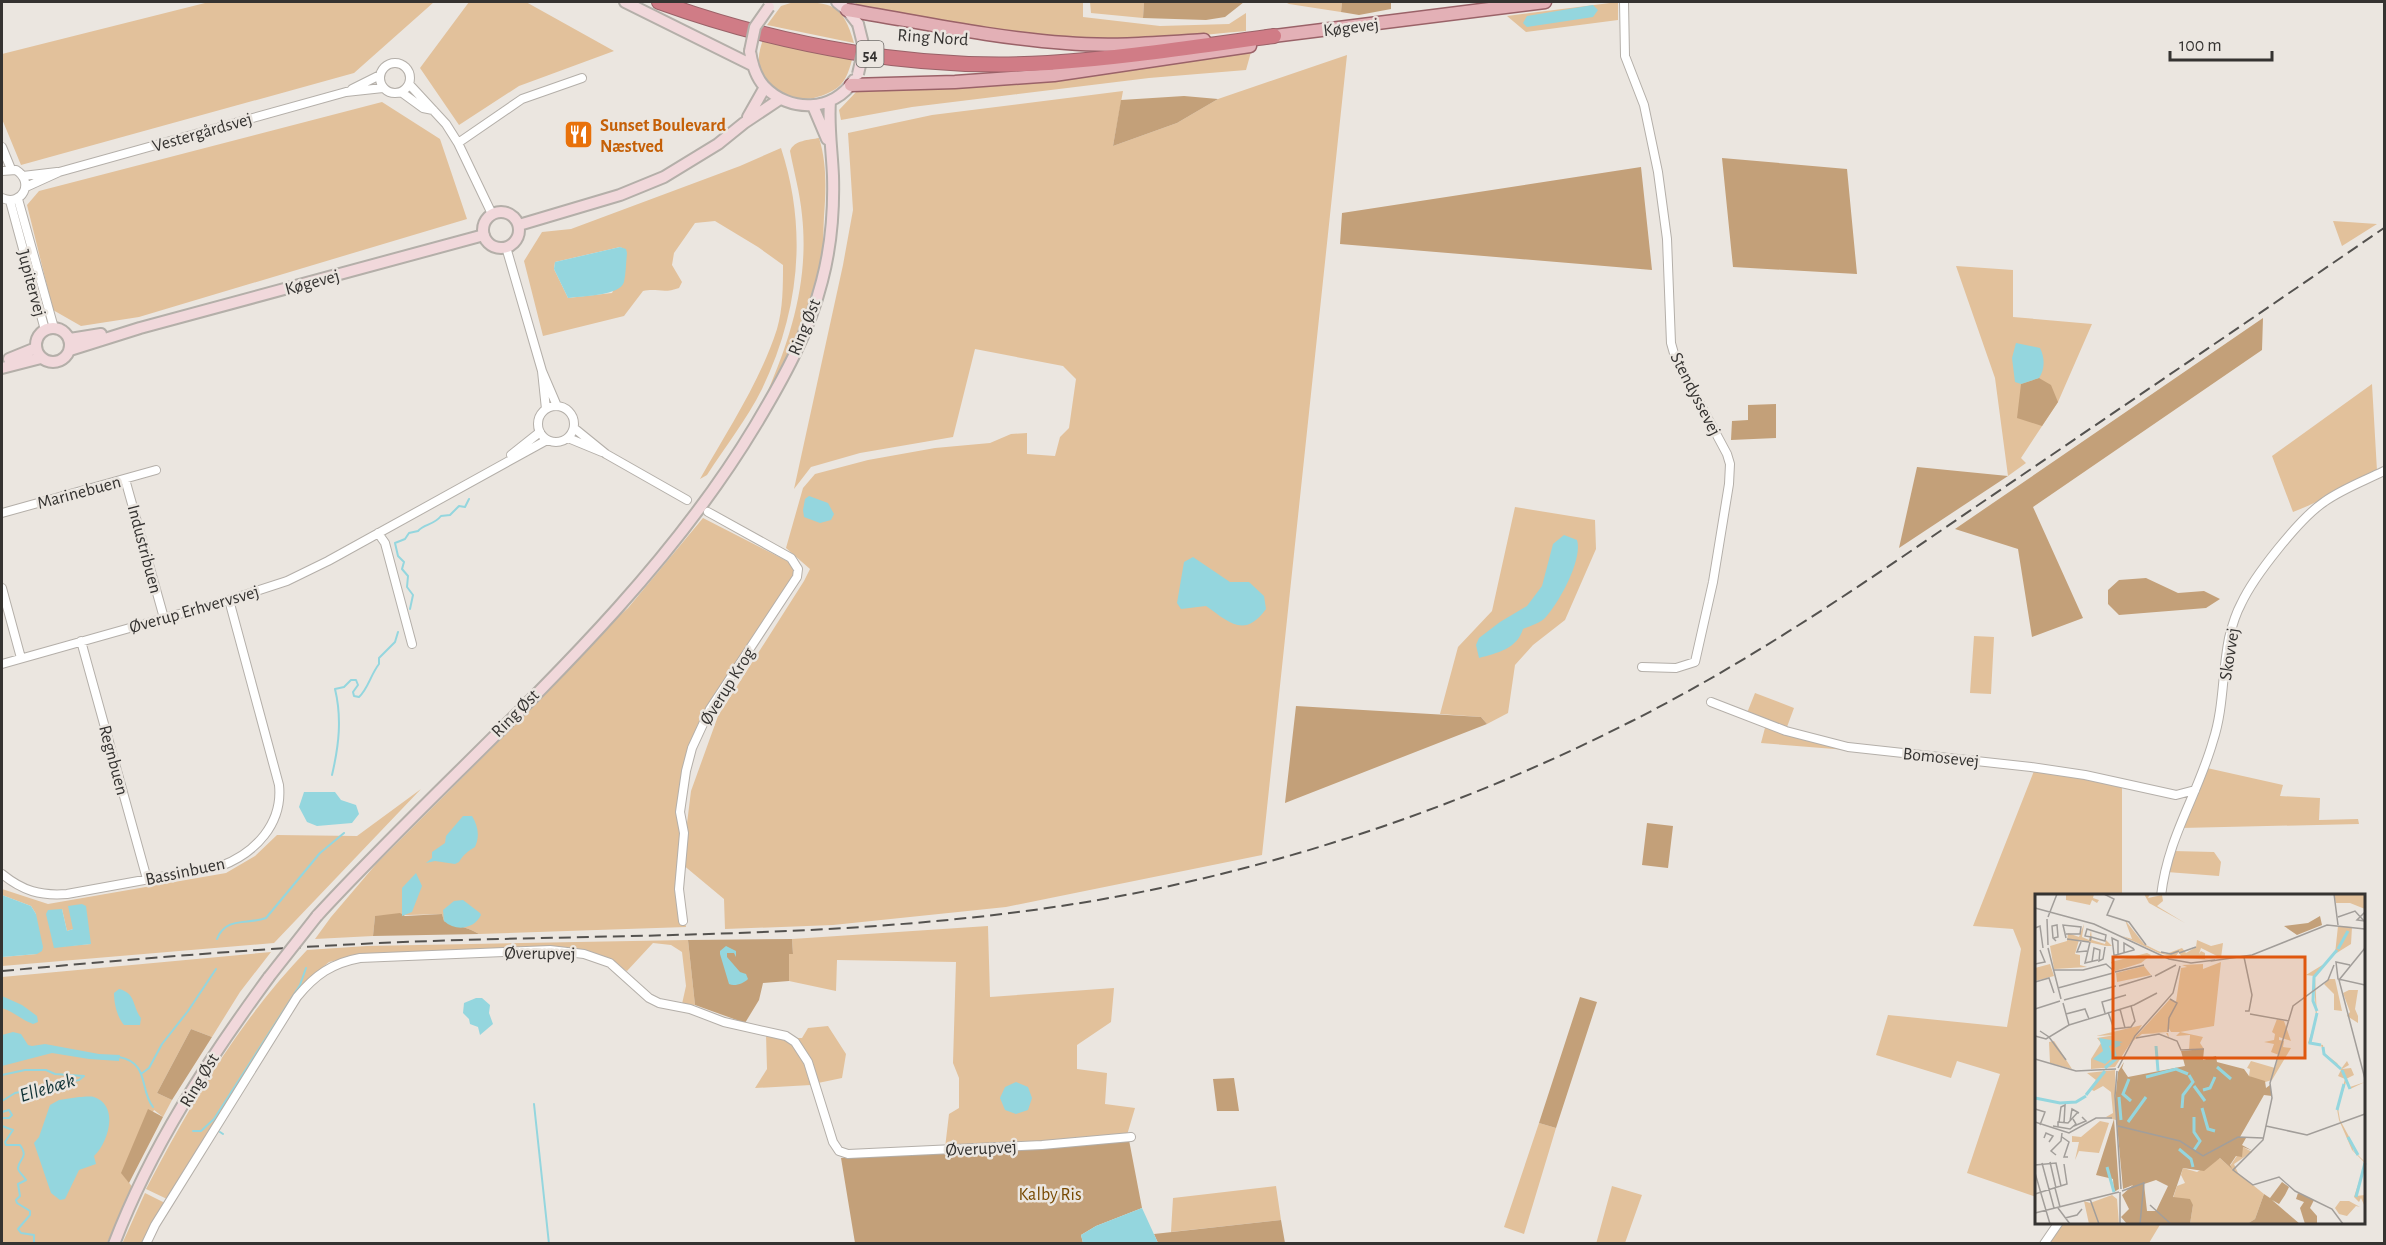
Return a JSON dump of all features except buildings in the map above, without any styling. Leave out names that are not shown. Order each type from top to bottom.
[{"type":"highway","name":"54","points":[[659,2],[768,34],[821,46],[922,60],[1048,63],[1274,36]]},
{"type":"highway","name":"Ring Nord","points":[[674,2],[770,30],[873,50],[967,58],[1086,58]]},
{"type":"main road","points":[[625,2],[753,65]]},
{"type":"main road","points":[[774,4],[755,27],[750,51],[753,65],[765,87],[780,99],[791,104],[813,106],[830,101],[855,79],[864,48],[858,24],[848,10],[837,2]]},
{"type":"main road","name":"Køgevej","points":[[848,10],[1068,44],[1144,44],[1274,36],[1545,2]]},
{"type":"main road","points":[[855,79],[955,82],[1054,75],[1279,41],[1360,26]]},
{"type":"main road","points":[[744,123],[765,87]]},
{"type":"main road","points":[[519,225],[620,195],[664,177],[710,150],[744,123],[780,99]]},
{"type":"main road","name":"Ring Øst","points":[[114,1244],[145,1175],[196,1082],[269,977],[317,916],[372,856],[580,649],[623,602],[707,500],[737,455],[774,395],[798,348],[812,315],[822,280],[833,210],[830,101]]},
{"type":"main road","name":"Ring Øst","points":[[813,106],[830,148]]},
{"type":"main road","points":[[507,212],[516,219],[519,225],[517,239],[506,247],[493,246],[484,235],[484,223],[492,214],[507,212]]},
{"type":"main road","name":"Køgevej","points":[[70,345],[484,235]]},
{"type":"main road","points":[[49,329],[65,333],[70,345],[61,361],[50,363],[39,353],[39,336],[49,329]]},
{"type":"main road","points":[[2,362],[39,353]]},
{"type":"main road","points":[[2,368],[39,353]]},
{"type":"street","name":"Stendyssevej","points":[[1624,2],[1625,56],[1644,105],[1658,172],[1667,248],[1671,343],[1675,357],[1727,454],[1730,473],[1713,582],[1695,662],[1676,668],[1642,668]]},
{"type":"street","points":[[409,84],[401,92],[392,93],[384,88],[380,75],[385,67],[400,64],[409,72],[409,84],[433,110],[458,143],[492,214]]},
{"type":"street","name":"Vestergårdsvej","points":[[345,92],[380,75]]},
{"type":"street","points":[[458,143],[522,99],[582,78]]},
{"type":"street","name":"Vestergårdsvej","points":[[26,187],[59,172],[345,92],[384,88]]},
{"type":"street","points":[[401,92],[423,108],[433,110]]},
{"type":"street","points":[[2,147],[11,169],[23,176],[26,187],[23,194],[10,200]]},
{"type":"street","points":[[2,171],[11,169]]},
{"type":"street","name":"Vestergårdsvej","points":[[23,176],[59,172]]},
{"type":"street","name":"Jupitervej","points":[[10,200],[49,329]]},
{"type":"street","points":[[506,247],[542,372],[557,406]]},
{"type":"street","points":[[542,372],[546,409],[538,422],[540,432],[547,440],[558,442],[568,438],[574,428],[569,411],[557,406],[546,409]]},
{"type":"street","points":[[574,428],[606,454]]},
{"type":"street","name":"Øverup Erhvervsvej","points":[[496,467],[540,432]]},
{"type":"street","points":[[568,438],[606,454],[687,500]]},
{"type":"street","name":"Øverup Erhvervsvej","points":[[2,664],[229,600],[287,581],[547,440]]},
{"type":"street","name":"Marinebuen","points":[[2,513],[156,470]]},
{"type":"street","name":"Skovvej","points":[[2161,894],[2170,848],[2206,765],[2216,731],[2229,640],[2241,602],[2306,517],[2338,493],[2385,471]]},
{"type":"street","name":"Industribuen","points":[[125,479],[164,618]]},
{"type":"street","name":"Øverup Krog","points":[[683,921],[679,889],[684,833],[680,812],[692,748],[710,709],[797,577],[798,569],[790,558],[708,512]]},
{"type":"street","points":[[378,533],[385,543],[412,645]]},
{"type":"street","points":[[2,588],[21,658]]},
{"type":"street","name":"Bassinbuen","points":[[2,874],[15,884],[47,896],[221,866],[240,858],[258,844],[270,828],[277,813],[280,793],[278,776],[229,600]]},
{"type":"street","name":"Regnbuen","points":[[81,641],[147,879]]},
{"type":"street","name":"Bomosevej","points":[[1710,702],[1795,733],[1848,747],[2031,767],[2085,775],[2176,795],[2194,790]]},
{"type":"street","points":[[2176,795],[2186,808]]},
{"type":"street","name":"Øverupvej","points":[[146,1244],[155,1225],[297,998],[321,972],[333,965],[360,958],[550,950],[571,951],[598,957],[610,963],[649,998],[659,1003],[690,1009],[724,1022],[786,1036],[795,1042],[808,1062],[833,1143],[839,1151],[848,1154],[1042,1145],[1131,1137]]},
{"type":"street","points":[[2044,1244],[2058,1224]]},
{"type":"shaded area","points":[[209,2],[434,2],[354,73],[21,165],[2,119],[2,54]]},
{"type":"shaded area","points":[[469,2],[526,2],[614,51],[519,86],[459,125],[420,68]]},
{"type":"shaded area","points":[[794,2],[818,3],[834,8],[845,20],[854,43],[767,25],[781,6]]},
{"type":"shaded area","points":[[853,2],[1083,2],[1083,17],[1160,26],[1229,24],[1246,13],[1246,31],[1138,40],[1074,40],[992,30],[858,5]]},
{"type":"shaded area","points":[[1090,2],[1144,2],[1143,18],[1091,13]]},
{"type":"shaded area","points":[[1285,2],[1342,2],[1341,12]]},
{"type":"shaded area","points":[[1618,2],[1618,20],[1526,32],[1507,16]]},
{"type":"shaded area","points":[[763,39],[853,56],[846,78],[837,88],[815,98],[795,98],[781,92],[768,81],[761,69],[759,59]]},
{"type":"shaded area","points":[[1251,52],[1246,70],[1149,78],[912,107],[841,120],[839,110],[857,91],[1053,80]]},
{"type":"shaded area","points":[[1347,55],[1262,855],[1006,907],[833,925],[725,929],[724,899],[682,864],[691,791],[718,716],[810,569],[786,548],[803,488],[815,474],[868,460],[935,448],[990,443],[1011,434],[1027,433],[1027,454],[1055,456],[1060,437],[1069,428],[1076,379],[1063,366],[975,349],[953,437],[860,453],[811,467],[794,489],[853,210],[848,133],[932,115],[1123,91],[1113,146],[1177,123],[1218,99]]},
{"type":"shaded area","points":[[382,102],[440,139],[467,219],[139,317],[81,326],[53,310],[27,205],[39,191]]},
{"type":"shaded area","points":[[819,138],[825,177],[821,262],[812,297],[799,330],[768,395],[791,328],[801,284],[804,238],[801,207],[790,151],[798,143]]},
{"type":"shaded area","points":[[781,148],[795,210],[797,240],[795,271],[784,331],[775,360],[762,389],[707,475],[700,479],[742,406],[770,349],[780,314],[783,265],[715,221],[695,223],[674,253],[672,265],[682,282],[679,288],[669,291],[643,291],[624,316],[543,336],[524,261],[542,232],[571,229],[740,166]],"holes":[[[620,247],[626,250],[625,268],[612,293],[568,298],[554,269],[555,262]]]},
{"type":"shaded area","points":[[2333,221],[2377,224],[2342,246]]},
{"type":"shaded area","points":[[1956,266],[2013,270],[2013,317],[2092,324],[2058,402],[2021,458],[2026,463],[2008,476],[1995,378]]},
{"type":"shaded area","points":[[2372,384],[2377,471],[2293,512],[2272,456]]},
{"type":"shaded area","points":[[1515,507],[1595,520],[1596,549],[1565,620],[1533,645],[1515,665],[1508,713],[1487,724],[1481,717],[1440,714],[1458,647],[1492,611]]},
{"type":"shaded area","points":[[703,518],[793,564],[793,576],[714,697],[698,724],[689,747],[677,873],[686,927],[479,934],[444,921],[442,914],[375,916],[373,936],[315,939],[377,863],[541,699],[595,638],[628,608]]},
{"type":"shaded area","points":[[1974,636],[1994,637],[1991,694],[1970,693]]},
{"type":"shaded area","points":[[1755,693],[1794,708],[1787,727],[1747,713]]},
{"type":"shaded area","points":[[1766,724],[1859,751],[1761,743]]},
{"type":"shaded area","points":[[2207,768],[2283,785],[2280,796],[2320,798],[2319,820],[2358,819],[2359,824],[2181,828]]},
{"type":"shaded area","points":[[2034,771],[2122,785],[2122,894],[2035,894],[2035,1197],[1967,1173],[2000,1074],[1957,1061],[1951,1078],[1876,1055],[1888,1015],[2007,1027],[2021,949],[2013,929],[1973,926]]},
{"type":"shaded area","points":[[421,789],[274,943],[2,966],[2,957],[37,954],[36,914],[31,906],[2,895],[2,889],[48,904],[226,873],[255,856],[277,835],[357,836]],"holes":[[[62,909],[67,931],[73,929],[91,944],[54,947]]]},
{"type":"shaded area","points":[[2173,851],[2214,852],[2221,862],[2219,876],[2167,872]]},
{"type":"shaded area","points":[[988,926],[990,997],[1114,988],[1111,1022],[1077,1045],[1077,1069],[1107,1073],[1105,1104],[1135,1108],[1127,1135],[945,1148],[949,1114],[959,1108],[959,1078],[953,1063],[956,962],[837,960],[836,991],[789,981],[789,954],[793,954],[792,939]]},
{"type":"shaded area","points":[[688,940],[695,1005],[682,1004],[686,986],[682,952],[671,945],[653,943],[627,971],[608,959],[572,948],[358,955],[329,962],[304,983],[167,1199],[146,1189],[199,1094],[238,1034],[282,977],[307,950],[367,946]]},
{"type":"shaded area","points":[[271,952],[240,992],[212,1037],[191,1029],[157,1093],[172,1100],[163,1117],[154,1110],[122,1173],[133,1188],[107,1243],[2,1243],[2,977]]},
{"type":"shaded area","points":[[828,1026],[846,1054],[842,1078],[818,1083],[811,1061],[797,1038],[802,1038],[808,1028]]},
{"type":"shaded area","points":[[766,1034],[793,1045],[801,1057],[811,1085],[755,1088],[767,1069]]},
{"type":"shaded area","points":[[1539,1123],[1556,1128],[1524,1234],[1504,1227]]},
{"type":"shaded area","points":[[1276,1186],[1281,1220],[1171,1232],[1173,1198]]},
{"type":"shaded area","points":[[1612,1186],[1642,1195],[1625,1243],[1596,1244]]},
{"type":"shaded area","points":[[145,1193],[165,1203],[142,1243],[122,1244]]},
{"type":"shaded area","points":[[2062,1224],[2160,1224],[2149,1243],[2048,1244]]},
{"type":"green space","points":[[1144,2],[1244,2],[1225,17],[1206,20],[1143,18]]},
{"type":"green space","points":[[1342,2],[1391,2],[1391,9],[1359,15],[1341,12]]},
{"type":"green space","points":[[1184,96],[1218,99],[1177,123],[1113,146],[1121,100]]},
{"type":"green space","points":[[1722,158],[1847,169],[1857,274],[1733,267]]},
{"type":"green space","points":[[1641,167],[1652,270],[1340,244],[1342,213]]},
{"type":"green space","points":[[2263,318],[2262,350],[2033,507],[2083,618],[2032,637],[2018,549],[1955,529]]},
{"type":"green space","points":[[2039,378],[2051,385],[2058,402],[2042,426],[2017,418],[2021,384]]},
{"type":"green space","points":[[1776,404],[1776,438],[1731,440],[1732,421],[1748,420],[1748,405]]},
{"type":"green space","points":[[1917,467],[2008,476],[1899,548]]},
{"type":"green space","points":[[2146,578],[2178,593],[2204,591],[2220,599],[2206,608],[2119,615],[2108,604],[2108,590],[2119,580]]},
{"type":"green space","points":[[1296,706],[1481,717],[1487,724],[1285,803]]},
{"type":"green space","points":[[1647,823],[1673,826],[1668,868],[1642,865]]},
{"type":"green space","points":[[400,913],[405,916],[442,914],[444,921],[479,934],[373,936],[375,916]]},
{"type":"green space","points":[[792,939],[793,954],[789,954],[789,981],[763,983],[759,1000],[745,1023],[695,1005],[688,940]]},
{"type":"green space","points":[[1580,997],[1597,1002],[1556,1128],[1539,1123]]},
{"type":"green space","points":[[191,1029],[212,1037],[172,1100],[157,1093]]},
{"type":"green space","points":[[1234,1078],[1239,1111],[1217,1111],[1213,1079]]},
{"type":"green space","points":[[148,1109],[163,1117],[129,1183],[121,1173]]},
{"type":"green space","name":"Kalby Ris","points":[[1129,1140],[1142,1208],[1096,1226],[1081,1235],[1083,1243],[855,1243],[841,1158]]},
{"type":"green space","points":[[1281,1220],[1285,1243],[1158,1243],[1154,1234]]},
{"type":"water","points":[[1593,5],[1598,10],[1593,17],[1527,27],[1523,23],[1527,16]]},
{"type":"water","points":[[620,247],[626,249],[627,253],[625,279],[621,287],[608,293],[568,298],[554,269],[555,262]]},
{"type":"water","points":[[2016,343],[2040,348],[2044,363],[2039,378],[2021,384],[2015,382],[2012,358]]},
{"type":"water","points":[[809,496],[828,503],[834,514],[831,520],[820,523],[804,517],[805,499]]},
{"type":"water","points":[[1564,535],[1577,540],[1578,548],[1573,569],[1563,592],[1551,611],[1545,618],[1523,629],[1511,646],[1479,658],[1476,645],[1479,638],[1527,606],[1542,586],[1553,544]]},
{"type":"water","points":[[1193,557],[1230,582],[1249,582],[1264,596],[1266,609],[1251,623],[1236,625],[1206,606],[1181,609],[1177,603],[1184,562]]},
{"type":"water","points":[[304,792],[335,792],[341,800],[356,805],[359,814],[352,823],[317,826],[307,822],[299,807]]},
{"type":"water","points":[[463,816],[472,816],[476,824],[478,835],[475,847],[455,864],[435,861],[426,863],[432,858],[432,852],[445,843],[446,836]]},
{"type":"water","points":[[416,873],[422,886],[412,912],[402,916],[402,888]]},
{"type":"water","points":[[2,895],[31,906],[36,914],[42,951],[37,954],[2,957]]},
{"type":"water","points":[[463,900],[481,915],[469,926],[454,927],[444,921],[443,910],[454,901]]},
{"type":"water","points":[[82,904],[86,906],[91,944],[54,948],[46,914],[48,910],[62,909],[67,931],[73,929],[68,906]]},
{"type":"water","points":[[726,946],[736,951],[736,957],[734,953],[727,953],[727,957],[740,972],[746,974],[748,979],[744,982],[729,984],[720,954]]},
{"type":"water","points":[[119,989],[131,997],[141,1018],[140,1025],[124,1025],[122,1022],[116,1010],[114,997],[114,993]]},
{"type":"water","points":[[2,996],[22,1005],[37,1016],[38,1022],[33,1024],[2,1008]]},
{"type":"water","points":[[482,998],[490,1005],[489,1013],[493,1024],[480,1035],[478,1027],[470,1024],[469,1019],[463,1013],[464,1003]]},
{"type":"water","points":[[13,1032],[21,1034],[28,1045],[45,1044],[99,1054],[120,1055],[119,1061],[52,1053],[2,1066],[2,1035]]},
{"type":"water","points":[[1016,1082],[1028,1087],[1032,1098],[1028,1110],[1016,1114],[1005,1110],[1000,1098],[1005,1087]]},
{"type":"water","points":[[94,1097],[102,1102],[107,1108],[109,1125],[104,1143],[94,1156],[96,1164],[79,1170],[65,1199],[60,1200],[51,1193],[34,1143],[39,1137],[50,1105],[59,1100]]},
{"type":"water","points":[[1142,1208],[1158,1243],[1083,1243],[1081,1235],[1096,1226]]},
{"type":"waterway","points":[[410,609],[413,595],[407,587],[408,576],[402,569],[404,562],[398,556],[395,543],[441,516],[450,515],[459,506],[465,507],[469,499]]},
{"type":"waterway","points":[[332,775],[339,732],[335,689],[344,687],[351,680],[356,680],[358,685],[353,692],[354,696],[359,697],[379,664],[379,658],[395,642],[398,632]]},
{"type":"waterway","points":[[217,939],[221,932],[231,924],[266,918],[320,853],[344,833]]},
{"type":"waterway","points":[[193,1131],[201,1131],[214,1119],[300,985],[306,968]]},
{"type":"waterway","points":[[141,1074],[149,1068],[162,1044],[188,1011],[216,969]]},
{"type":"waterway","points":[[119,1057],[129,1060],[140,1071],[153,1107]]},
{"type":"waterway","name":"Ellebæk","points":[[2,1075],[25,1070],[46,1070],[55,1074],[84,1076],[79,1080],[15,1093],[2,1101]]},
{"type":"waterway","points":[[534,1104],[549,1244]]},
{"type":"waterway","name":"Ellebæk","points":[[2,1112],[9,1110],[12,1115],[9,1118],[2,1118]]},
{"type":"waterway","name":"Ellebæk","points":[[2,1126],[13,1130],[5,1142],[6,1145],[20,1145],[23,1149],[24,1155],[18,1168],[26,1180],[18,1184],[20,1196],[16,1200],[30,1211],[30,1215],[18,1229],[21,1233],[34,1235],[34,1244]]},
{"type":"railway","points":[[2,971],[290,948],[464,940],[735,933],[915,923],[1005,914],[1094,901],[1241,869],[1355,836],[1467,795],[1576,748],[1677,697],[1769,644],[1902,557],[2384,228]]},
{"type":"place","name":"Sunset Boulevard Næstved","points":[[579,135]]}]
